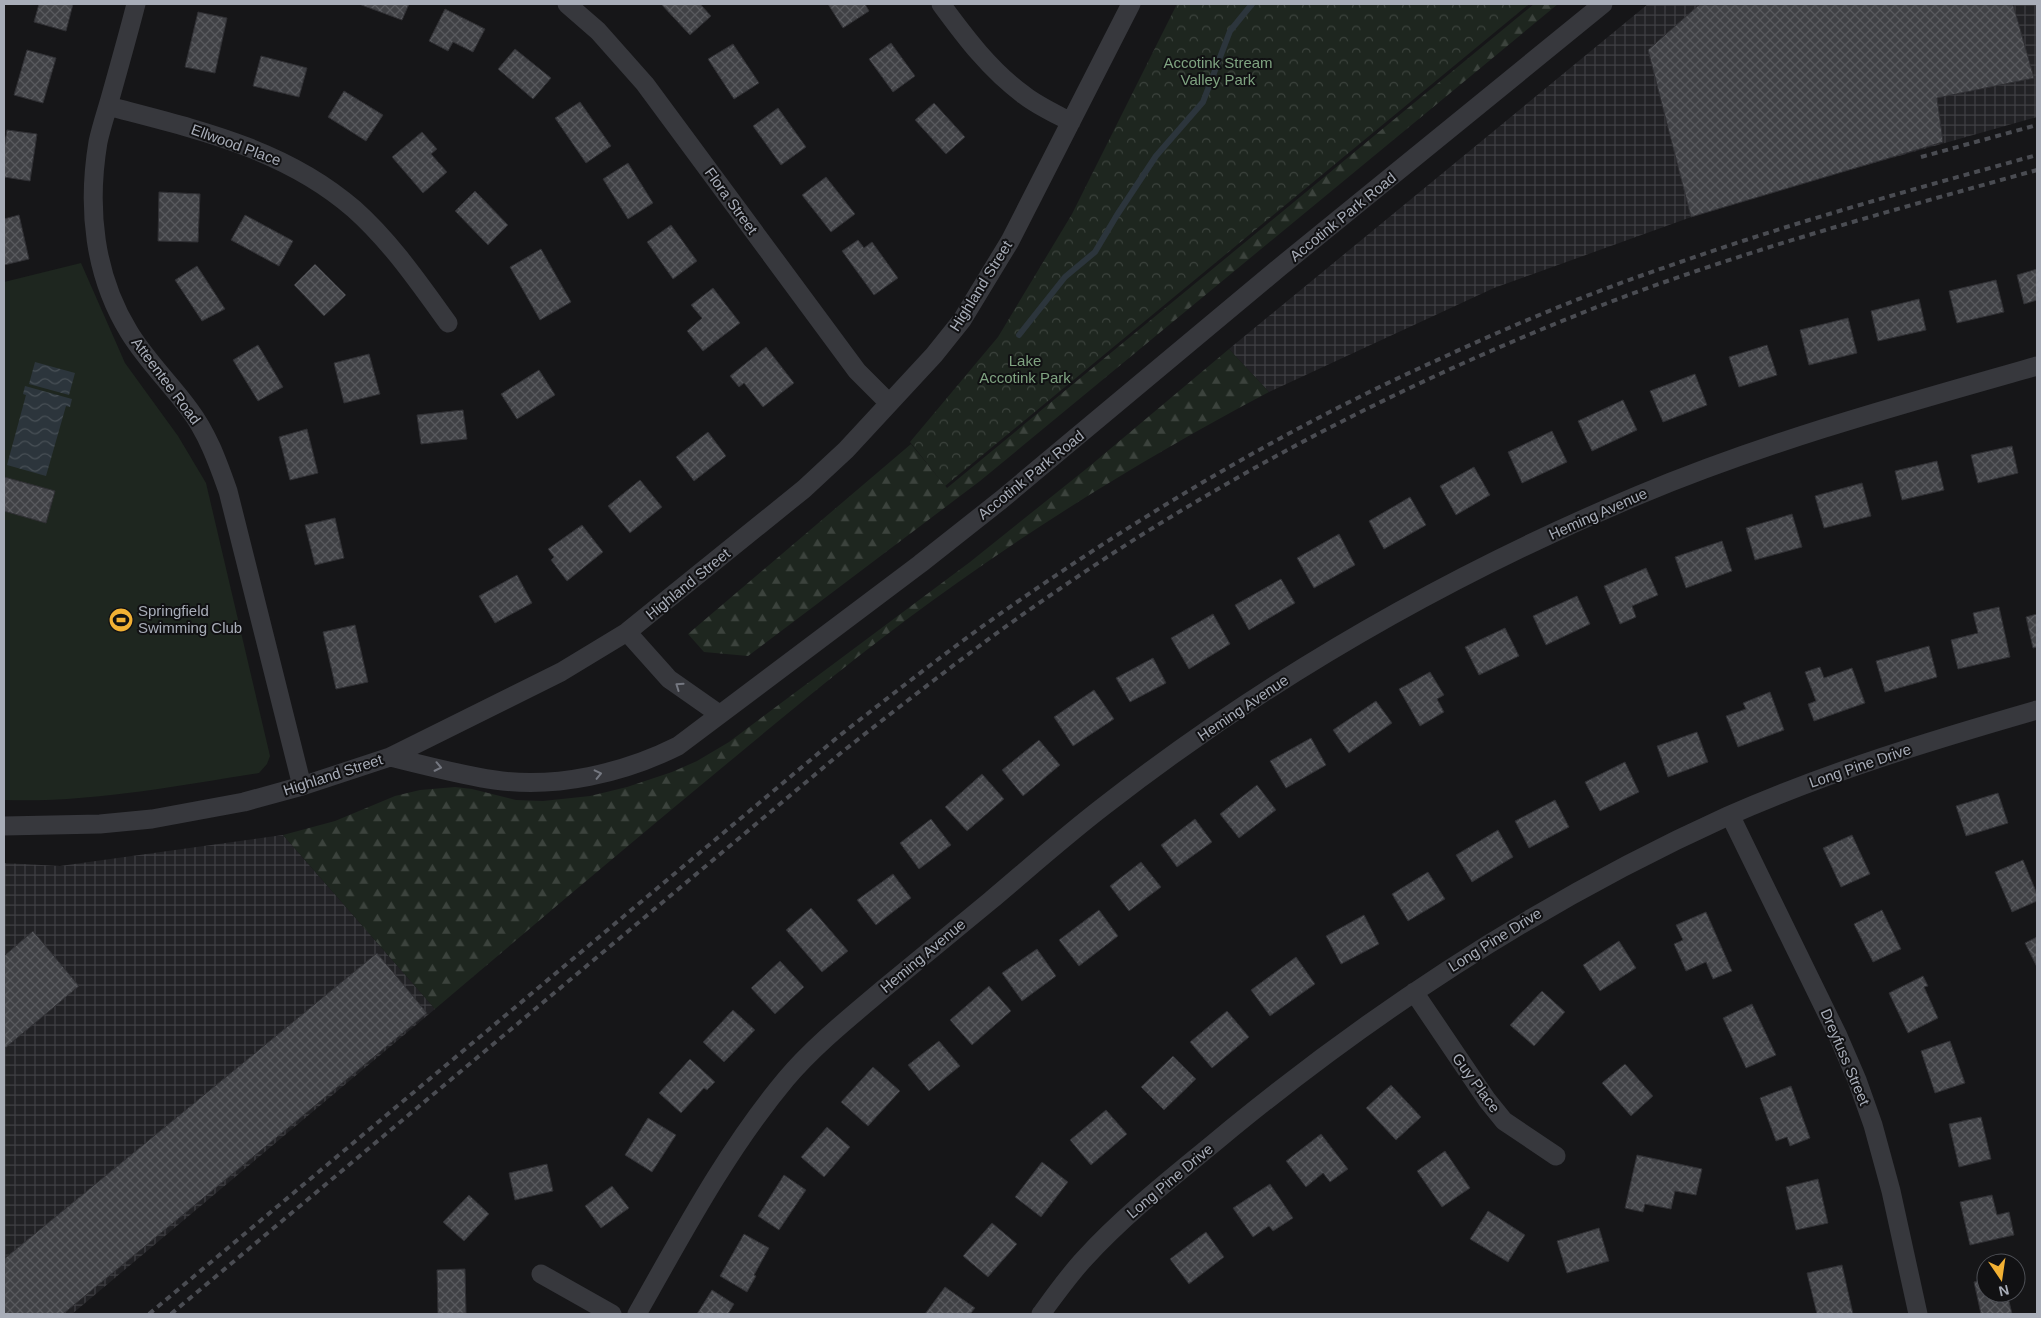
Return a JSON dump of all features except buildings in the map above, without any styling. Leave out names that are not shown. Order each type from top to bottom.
[{"type":"street","name":"Atteentee Road","points":[[136,4],[98,141],[93,214],[102,273],[114,305],[128,332],[190,410],[218,460],[228,491],[302,786]]},
{"type":"street","name":"Flora Street","points":[[567,4],[598,31],[645,84],[856,371],[889,404]]},
{"type":"street","points":[[941,4],[991,68],[1025,97],[1071,122]]},
{"type":"street","name":"Highland Street","points":[[4,826],[100,824],[152,819],[244,802],[302,786],[390,757],[561,672],[627,632],[804,489],[846,450],[934,355],[977,298],[1010,241],[1131,4]]},
{"type":"street","name":"Accotink Park Road","points":[[390,757],[496,780],[544,781],[584,778],[624,768],[656,757],[678,746],[920,564],[993,506],[1603,4]]},
{"type":"street","name":"Ellwood Place","points":[[108,106],[214,134],[253,148],[287,162],[319,182],[354,209],[386,241],[448,323]]},
{"type":"street","name":"Heming Avenue","points":[[636,1314],[723,1164],[754,1118],[811,1052],[1103,807],[1186,746],[1284,680],[1399,611],[1478,569],[1569,526],[1642,494],[1787,440],[1905,403],[2037,366]]},
{"type":"street","points":[[627,632],[669,679],[719,714]]},
{"type":"street","name":"Long Pine Drive","points":[[1041,1314],[1084,1258],[1114,1229],[1181,1171],[1296,1076],[1353,1033],[1480,948],[1573,894],[1730,815],[1878,759],[2037,710]]},
{"type":"street","name":"Dreyfuss Street","points":[[1730,815],[1838,1036],[1857,1080],[1873,1125],[1891,1192],[1918,1314]]},
{"type":"street","name":"Guy Place","points":[[1414,992],[1487,1100],[1504,1121],[1556,1156]]},
{"type":"street","points":[[541,1274],[612,1314]]},
{"type":"shaded area","points":[[1648,4],[2037,4],[2037,117],[1722,206],[1494,288],[1269,392],[1229,349]]},
{"type":"shaded area","points":[[283,835],[435,1009],[72,1314],[4,1314],[4,863],[60,866]]},
{"type":"green space","points":[[1177,4],[1529,4],[945,486],[910,442],[998,337],[1072,214]]},
{"type":"green space","points":[[1534,4],[1558,4],[980,481],[748,656],[704,652],[688,634],[911,444],[947,488]]},
{"type":"green space","name":"Springfield Swimming Club","points":[[81,263],[125,363],[178,436],[206,483],[270,756],[267,764],[259,773],[100,796],[68,799],[4,800],[4,282]]},
{"type":"green space","points":[[1229,349],[1269,392],[1189,436],[1071,506],[928,604],[789,712],[435,1009],[283,835],[335,821],[395,796],[420,790],[455,787],[472,789],[516,800],[543,801],[590,796],[627,787],[672,772],[697,761],[729,742],[970,562],[1091,465]]},
{"type":"water","points":[[35,362],[75,373],[69,395],[29,384]]},
{"type":"water","points":[[25,386],[72,399],[70,407],[66,406],[46,476],[7,465],[26,395],[23,394]]},
{"type":"waterway","points":[[1019,335],[1065,277],[1095,252],[1156,156],[1203,102],[1230,31],[1252,4]]},
{"type":"railway","points":[[1921,157],[2037,125]]},
{"type":"railway","points":[[149,1314],[839,736],[994,618],[1068,567],[1172,501],[1225,469],[1333,410],[1471,344],[1555,308],[1640,276],[1760,235],[2037,155]]},
{"type":"railway","points":[[171,1314],[842,752],[948,669],[1030,609],[1184,509],[1249,471],[1382,402],[1518,339],[1587,311],[1698,270],[1810,234],[2037,170]]},
{"type":"place","name":"Springfield Swimming Club","points":[[121,620]]},
{"type":"park label","name":"Accotink Stream Valley Park","points":[[1218,72]]},
{"type":"park label","name":"Lake Accotink Park","points":[[1025,370]]}]
